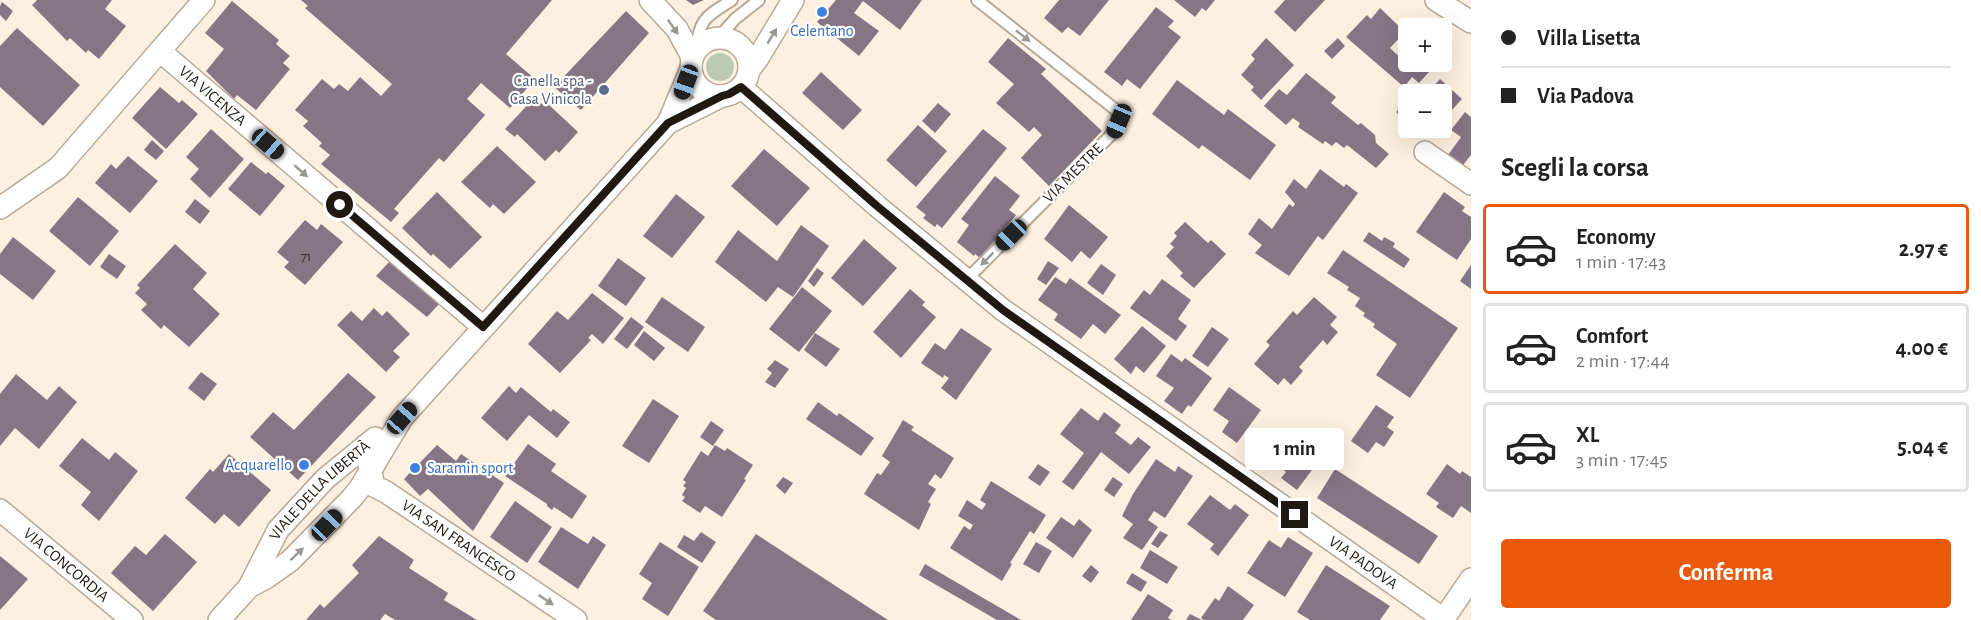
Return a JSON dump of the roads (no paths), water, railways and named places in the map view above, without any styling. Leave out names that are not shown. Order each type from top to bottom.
[{"type":"street","points":[[0,208],[58,168],[204,0]]},
{"type":"street","points":[[650,0],[676,29],[693,59],[698,86],[713,95],[722,96],[729,94],[745,78],[793,0]]},
{"type":"street","points":[[1436,0],[1471,22]]},
{"type":"street","points":[[693,59],[709,39],[719,37],[729,39],[738,43],[745,50],[749,60],[745,78]]},
{"type":"street","name":"VIA VICENZA","points":[[160,51],[483,327]]},
{"type":"street","name":"VIALE DELLA LIBERTÀ","points":[[219,620],[249,586],[278,530],[325,478],[406,413],[668,123],[693,59]]},
{"type":"street","name":"VIA PADOVA","points":[[745,78],[877,206],[1003,310],[1444,620]]},
{"type":"street","name":"VIALE DELLA LIBERTÀ","points":[[668,123],[722,96]]},
{"type":"street","points":[[1425,152],[1471,184]]},
{"type":"street","name":"VIALE DELLA LIBERTÀ","points":[[249,586],[266,578],[290,561],[368,481],[406,413]]},
{"type":"street","points":[[365,446],[368,481]]},
{"type":"street","name":"VIA SAN FRANCESCO","points":[[368,481],[576,620]]},
{"type":"street","name":"VIA CONCORDIA","points":[[0,510],[132,620]]},
{"type":"street","points":[[1444,620],[1471,579]]},
{"type":"lane","points":[[693,59],[702,21],[732,0]]},
{"type":"lane","points":[[719,37],[735,19],[759,0]]},
{"type":"lane","name":"VIA MESTRE","points":[[967,279],[1113,133],[1119,121],[1116,110],[977,0]]},
{"type":"place","name":"Celentano","points":[[822,12]]},
{"type":"place","name":"Canella spa - Casa Vinicola","points":[[604,90]]},
{"type":"place","name":"Acquarello","points":[[304,465]]},
{"type":"place","name":"Saramin sport","points":[[415,468]]}]
